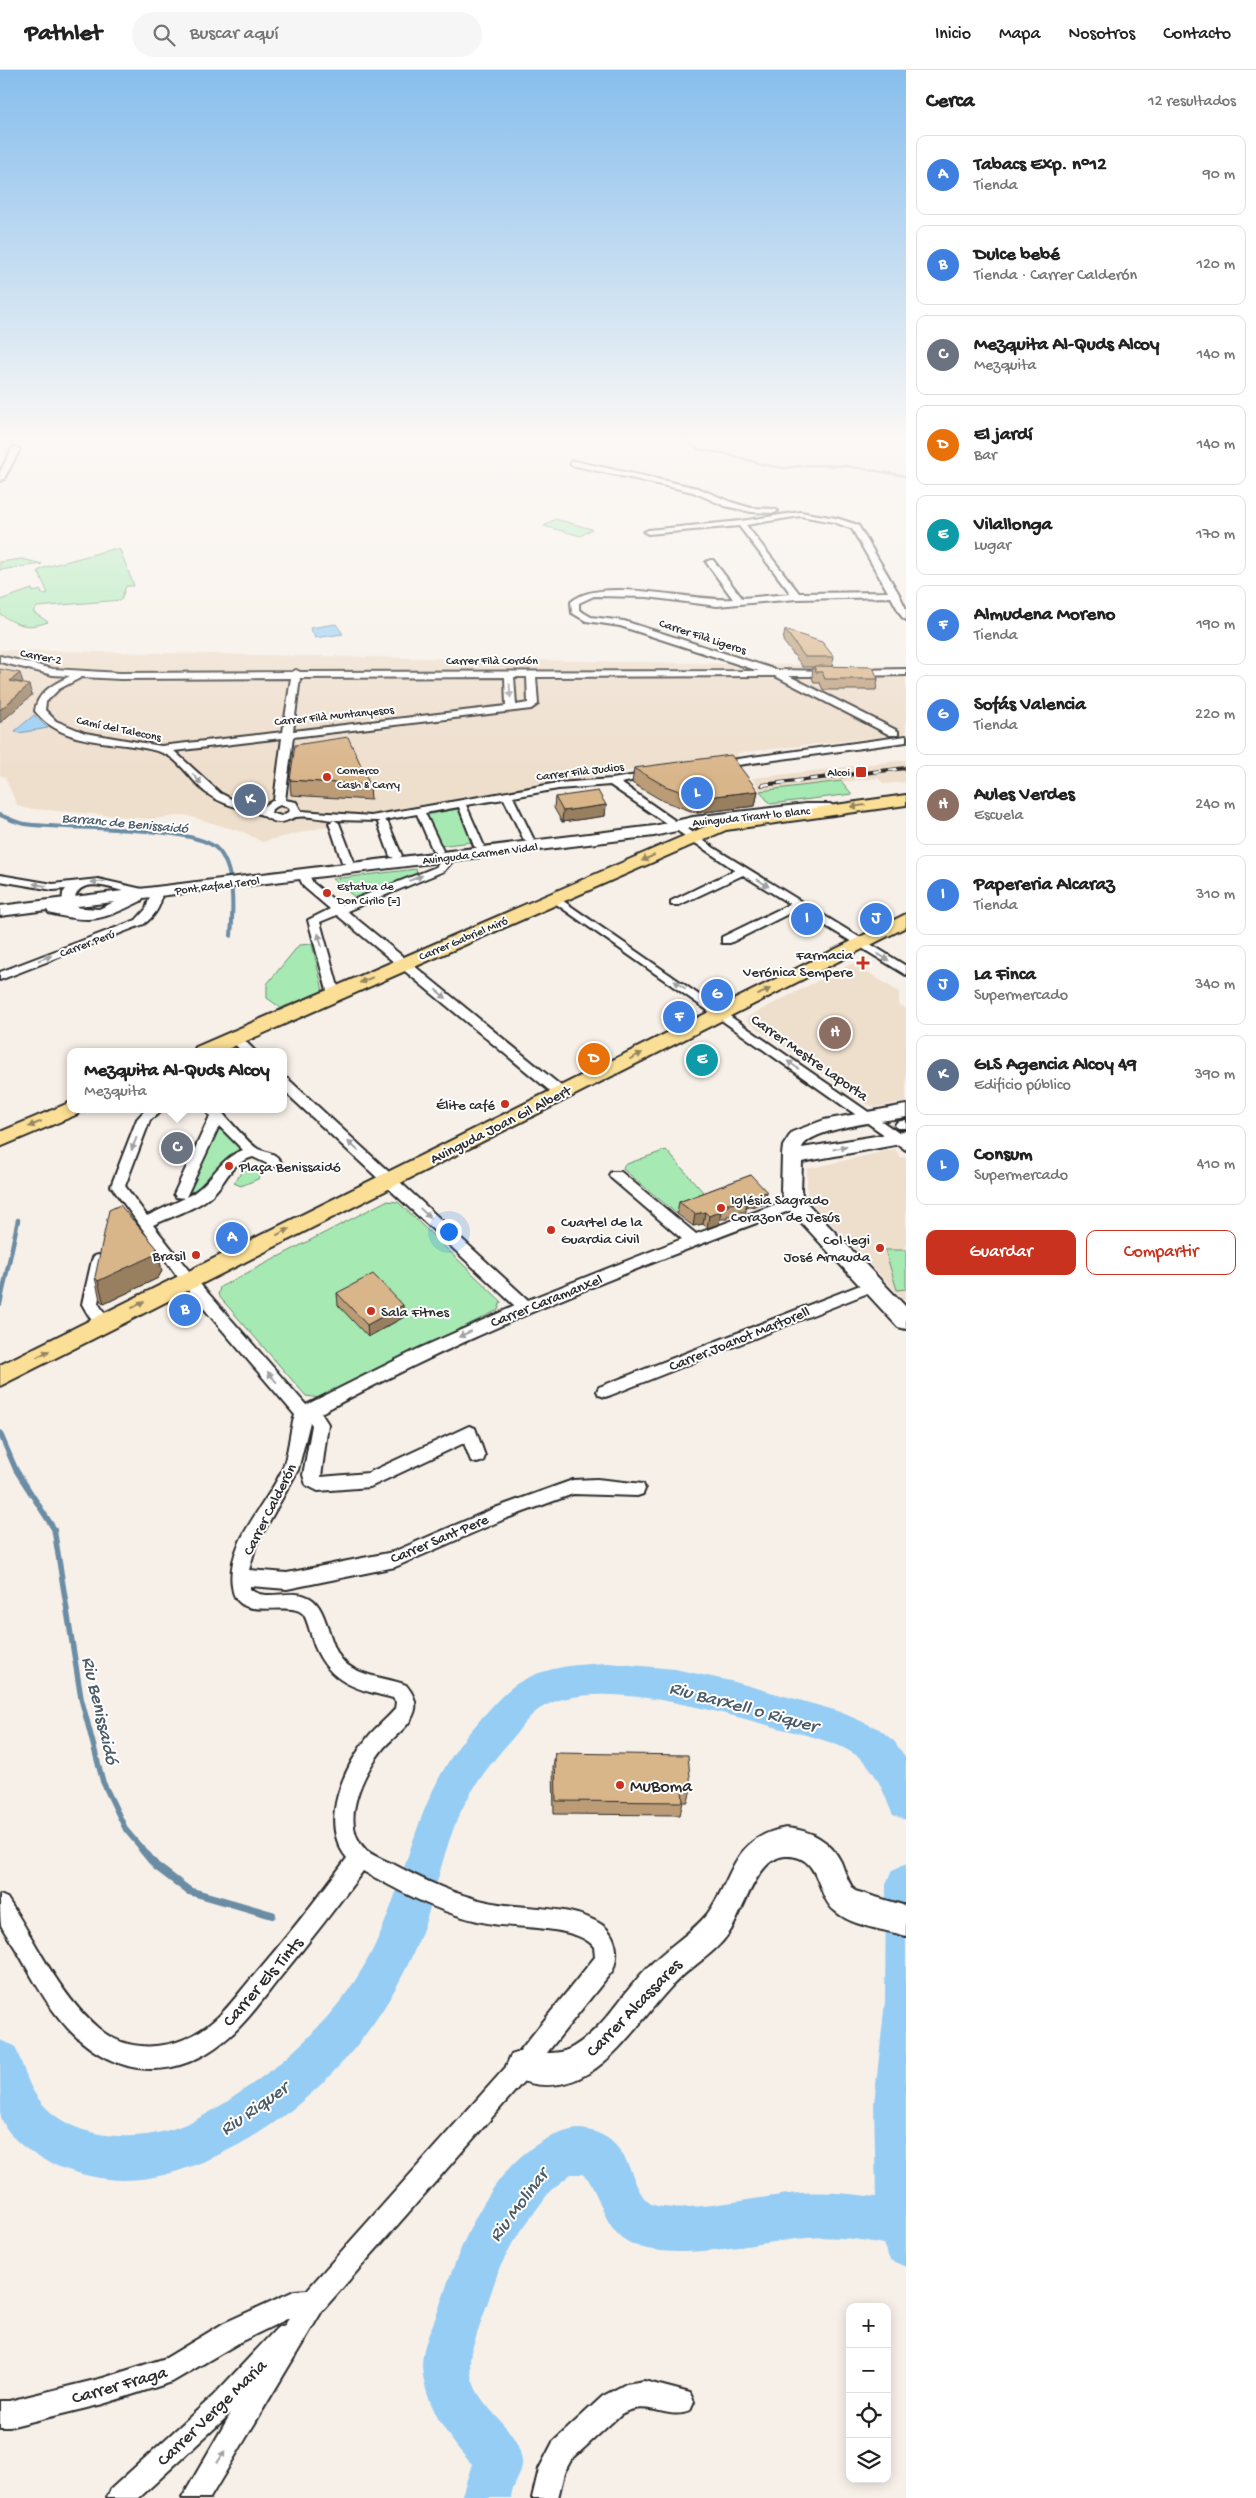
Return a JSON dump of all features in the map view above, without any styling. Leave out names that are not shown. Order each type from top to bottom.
[{"type":"main road","name":"Avinguda Tirant lo Blanc","points":[[692,839],[732,823],[906,800]]},
{"type":"main road","name":"Carrer Gabriel Miró","points":[[212,1048],[692,839]]},
{"type":"main road","name":"Avinguda Joan Gil Albert","points":[[0,1376],[906,920]]},
{"type":"main road","points":[[0,1140],[67,1111]]},
{"type":"street","points":[[762,550],[797,596]]},
{"type":"street","points":[[869,550],[895,594],[906,617]]},
{"type":"street","points":[[710,562],[740,602],[797,596],[895,594]]},
{"type":"street","name":"Carrer Filà Ligeros","points":[[740,602],[717,603],[613,593],[592,593],[575,602],[575,611],[589,619],[621,623],[776,673]]},
{"type":"street","name":"Carrer-2","points":[[0,659],[33,669],[78,675]]},
{"type":"street","name":"Carrer Filà Cordón","points":[[78,675],[906,672]]},
{"type":"street","points":[[279,802],[290,733],[296,673]]},
{"type":"street","points":[[509,673],[511,708]]},
{"type":"street","name":"Carrer Filà Muntanyesos","points":[[161,749],[528,706],[533,704],[530,673]]},
{"type":"street","points":[[776,673],[901,737]]},
{"type":"street","name":"Camí del Talecons","points":[[78,675],[43,698],[39,707],[44,716],[66,729],[80,734],[161,749],[177,757],[205,789],[217,798],[237,807],[264,811],[270,818],[279,819],[294,814]]},
{"type":"street","points":[[703,766],[901,737]]},
{"type":"street","name":"Carrer Filà Judios","points":[[294,814],[371,819],[558,786],[612,782],[666,772]]},
{"type":"street","points":[[612,782],[692,839],[906,971]]},
{"type":"street","points":[[509,799],[529,840]]},
{"type":"street","points":[[264,811],[267,806],[279,802],[294,806],[296,811],[294,814]]},
{"type":"street","points":[[463,808],[479,846]]},
{"type":"street","name":"Avinguda Tirant lo Blanc","points":[[673,825],[806,809],[830,810]]},
{"type":"street","points":[[334,994],[314,920],[440,869],[444,854],[422,815]]},
{"type":"street","points":[[334,823],[348,862]]},
{"type":"street","points":[[383,823],[396,856]]},
{"type":"street","name":"Avinguda Carmen Vidal","points":[[287,877],[444,854],[654,831],[673,825]]},
{"type":"street","points":[[676,903],[743,871]]},
{"type":"street","points":[[304,875],[308,885],[562,1093]]},
{"type":"street","name":"Pont Rafael Terol","points":[[118,896],[287,877]]},
{"type":"street","points":[[0,878],[74,892],[118,896]]},
{"type":"street","points":[[0,911],[51,904],[74,892]]},
{"type":"street","points":[[74,892],[70,908],[79,913]]},
{"type":"street","name":"Carrer Perú","points":[[0,976],[140,922],[156,901],[151,892]]},
{"type":"street","points":[[0,917],[52,910],[102,914],[118,896]]},
{"type":"street","name":"Carrer Mestre Laporta","points":[[556,899],[867,1117],[904,1130]]},
{"type":"street","points":[[726,940],[798,905]]},
{"type":"street","points":[[235,1038],[246,1048]]},
{"type":"street","points":[[287,1086],[525,1306]]},
{"type":"street","points":[[149,1113],[144,1119],[118,1186],[120,1191],[188,1280],[304,1414],[315,1418],[320,1424],[311,1475],[312,1480],[318,1484],[370,1480],[469,1433],[477,1456]]},
{"type":"street","points":[[181,1194],[214,1113],[253,1152],[265,1155],[274,1162]]},
{"type":"street","points":[[904,1130],[867,1117],[807,1132],[796,1141],[792,1155],[791,1191],[795,1203],[906,1321]]},
{"type":"street","points":[[792,1155],[806,1155],[904,1130]]},
{"type":"street","points":[[122,1221],[141,1219],[203,1196],[210,1191],[226,1166],[238,1157],[253,1152]]},
{"type":"street","points":[[616,1175],[694,1241]]},
{"type":"street","name":"Carrer Caramanxel","points":[[304,1414],[363,1381],[525,1306],[795,1203]]},
{"type":"street","points":[[99,1325],[90,1304],[102,1248]]},
{"type":"street","name":"Carrer Joanot Martorell","points":[[605,1391],[873,1286]]},
{"type":"street","name":"Carrer Calderón","points":[[239,1577],[252,1537],[290,1472],[298,1448],[304,1414]]},
{"type":"street","name":"Carrer Sant Pere","points":[[239,1577],[287,1582],[337,1572],[395,1559],[501,1513],[573,1487],[597,1486],[637,1489]]},
{"type":"street","points":[[195,2498],[281,2359],[299,2323],[313,2302],[522,2066],[605,1962],[608,1950],[605,1943],[588,1930],[480,1911],[455,1903],[381,1870],[354,1854],[347,1840],[345,1825],[347,1802],[368,1754],[405,1711],[404,1696],[399,1691],[349,1677],[339,1669],[328,1657],[308,1605],[291,1601],[265,1604],[251,1601],[242,1594],[239,1577]]},
{"type":"street","name":"Carrer Alcassares","points":[[522,2066],[550,2072],[568,2067],[585,2058],[602,2043],[660,1975],[718,1924],[752,1862],[762,1851],[774,1843],[810,1846],[821,1855],[840,1896],[856,1908],[906,1921]]},
{"type":"street","name":"Carrer Els Tints","points":[[0,1905],[61,2002],[76,2022],[91,2036],[105,2047],[122,2054],[139,2058],[164,2057],[201,2044],[227,2025],[273,1971],[360,1858]]},
{"type":"street","name":"Carrer Fraga","points":[[0,2414],[9,2414],[104,2391],[172,2370],[234,2332],[285,2307],[294,2303],[313,2302]]},
{"type":"street","name":"Carrer Verge Maria","points":[[120,2498],[222,2405],[299,2323]]},
{"type":"street","points":[[545,2498],[552,2469],[562,2451],[612,2405],[626,2398],[644,2394],[681,2402]]},
{"type":"shaded area","points":[[0,650],[906,667],[906,734],[736,753],[739,757],[628,771],[397,809],[262,842],[246,833],[185,815],[152,819],[23,808],[17,805],[5,777],[0,775]]},
{"type":"shaded area","points":[[906,760],[906,782],[884,784],[878,778],[760,791],[752,778]]},
{"type":"shaded area","points":[[853,963],[899,992],[899,1005],[906,1008],[906,1102],[875,1107],[866,1104],[748,1022],[747,1017]]},
{"type":"shaded area","name":"Col·legi José Arnauda","points":[[895,1149],[901,1157],[906,1158],[906,1302],[807,1198],[807,1169]]},
{"type":"green space","points":[[108,550],[120,550],[134,586],[126,586],[121,600],[37,607],[33,612],[48,622],[35,625],[18,624],[0,614],[0,600],[32,589],[33,592],[41,590],[42,594],[48,593],[38,571],[46,567]]},
{"type":"green space","points":[[22,559],[42,564],[0,570],[0,562]]},
{"type":"green space","points":[[841,781],[852,794],[770,804],[760,791]]},
{"type":"green space","points":[[458,809],[472,842],[438,846],[425,815]]},
{"type":"green space","points":[[416,869],[417,873],[356,898],[332,879]]},
{"type":"green space","points":[[312,944],[323,991],[281,1008],[267,998],[267,984],[299,945]]},
{"type":"green space","points":[[216,1129],[224,1130],[242,1148],[241,1152],[226,1160],[201,1191],[197,1189],[186,1194]]},
{"type":"green space","points":[[666,1150],[711,1201],[677,1214],[623,1169],[624,1165]]},
{"type":"green space","points":[[253,1167],[261,1172],[258,1179],[241,1186],[234,1183],[245,1168]]},
{"type":"green space","points":[[386,1201],[398,1202],[501,1301],[498,1310],[319,1398],[306,1396],[218,1295],[220,1287]]},
{"type":"green space","points":[[885,1250],[906,1250],[906,1289],[897,1290]]},
{"type":"water","points":[[336,624],[343,634],[315,638],[310,628]]},
{"type":"water","points":[[34,715],[48,728],[19,733],[15,731]]},
{"type":"building","points":[[785,630],[822,642],[834,657],[805,657]]},
{"type":"building","points":[[814,666],[873,667],[878,679],[825,679],[822,672],[816,672]]},
{"type":"building","points":[[0,669],[20,673],[10,681],[29,685],[0,710]]},
{"type":"building","points":[[348,737],[370,785],[290,780],[295,745]]},
{"type":"building","points":[[731,755],[758,791],[699,798],[665,786],[634,768]]},
{"type":"building","points":[[598,791],[606,805],[563,811],[555,797]]},
{"type":"building","points":[[751,1175],[767,1192],[746,1197],[748,1199],[736,1200],[739,1203],[727,1204],[729,1206],[717,1207],[721,1211],[709,1216],[705,1212],[695,1214],[679,1202]]},
{"type":"building","points":[[120,1205],[157,1248],[154,1255],[98,1281],[95,1277],[109,1210]]},
{"type":"building","points":[[373,1274],[403,1305],[367,1325],[337,1293]]},
{"type":"building","name":"MuBoma","points":[[555,1753],[688,1755],[691,1788],[682,1788],[683,1802],[556,1801]]},
{"type":"waterway","name":"Barranc de Benissaidó","points":[[0,815],[15,822],[43,826],[181,835],[202,841],[216,848],[227,866],[230,877],[232,890],[231,936]]},
{"type":"waterway","name":"Riu Benissaidó","points":[[0,1304],[18,1220]]},
{"type":"waterway","name":"Riu Benissaidó","points":[[0,1433],[16,1470],[54,1529],[81,1698],[103,1782],[126,1830],[143,1850]]},
{"type":"waterway","name":"Riu Riquer","points":[[0,2061],[16,2102],[34,2127],[60,2144],[74,2151],[89,2155],[120,2159],[156,2156],[206,2138],[253,2110],[294,2079],[332,2044],[365,2003],[390,1959],[410,1908],[437,1823],[456,1783],[482,1746],[516,1706],[527,1697],[550,1686],[578,1681],[609,1679],[642,1681],[706,1692],[838,1728],[853,1734],[876,1748],[894,1773],[906,1802]]},
{"type":"waterway","name":"Riu Benissaidó","points":[[142,1849],[156,1866],[189,1891],[272,1915]]},
{"type":"waterway","name":"Riu Barxell o Riquer","points":[[899,2224],[896,2104],[906,2001],[906,1884]]},
{"type":"waterway","name":"Riu Molinar","points":[[486,2498],[496,2471],[496,2457],[469,2423],[452,2394],[447,2373],[447,2352],[475,2270],[488,2242],[521,2191],[549,2163],[564,2154],[578,2151],[593,2155],[603,2163],[611,2175],[630,2215],[640,2224],[655,2228],[692,2228],[819,2215],[853,2217],[899,2224]]},
{"type":"waterway","points":[[899,2224],[906,2244]]},
{"type":"railway","points":[[762,785],[906,768]]},
{"type":"place","name":"Alcoi","points":[[861,772]]},
{"type":"place","name":"Comerco Cash & Carry","points":[[327,777]]},
{"type":"place","name":"Consum","points":[[697,793]]},
{"type":"place","name":"GLS Agencia Alcoy 49","points":[[250,800]]},
{"type":"place","name":"Estatua de Don Cirilo [=]","points":[[327,893]]},
{"type":"place","name":"Papereria Alcaraz","points":[[807,919]]},
{"type":"place","name":"La Finca","points":[[876,919]]},
{"type":"place","name":"Farmacia Verónica Sempere","points":[[863,963]]},
{"type":"place","name":"Sofás Valencia","points":[[717,995]]},
{"type":"place","name":"Almudena Moreno","points":[[679,1017]]},
{"type":"place","name":"Aules Verdes","points":[[835,1033]]},
{"type":"place","name":"El jardí","points":[[594,1059]]},
{"type":"place","name":"Vilallonga","points":[[702,1060]]},
{"type":"place","name":"Élite café","points":[[505,1104]]},
{"type":"place","name":"Mezquita Al-Quds Alcoy","points":[[177,1148]]},
{"type":"place","name":"Plaça Benissaidó","points":[[229,1166]]},
{"type":"place","name":"Iglésia Sagrado Corazon de Jesús","points":[[721,1208]]},
{"type":"place","name":"Cuartel de la Guardia Civil","points":[[551,1230]]},
{"type":"place","name":"Tabacs Exp. n°12","points":[[232,1238]]},
{"type":"place","name":"Col·legi José Arnauda","points":[[880,1248]]},
{"type":"place","name":"Brasil","points":[[196,1255]]},
{"type":"place","name":"Dulce bebé","points":[[185,1310]]},
{"type":"place","name":"Sala Fitnes","points":[[371,1311]]},
{"type":"place","name":"MuBoma","points":[[620,1785]]}]
